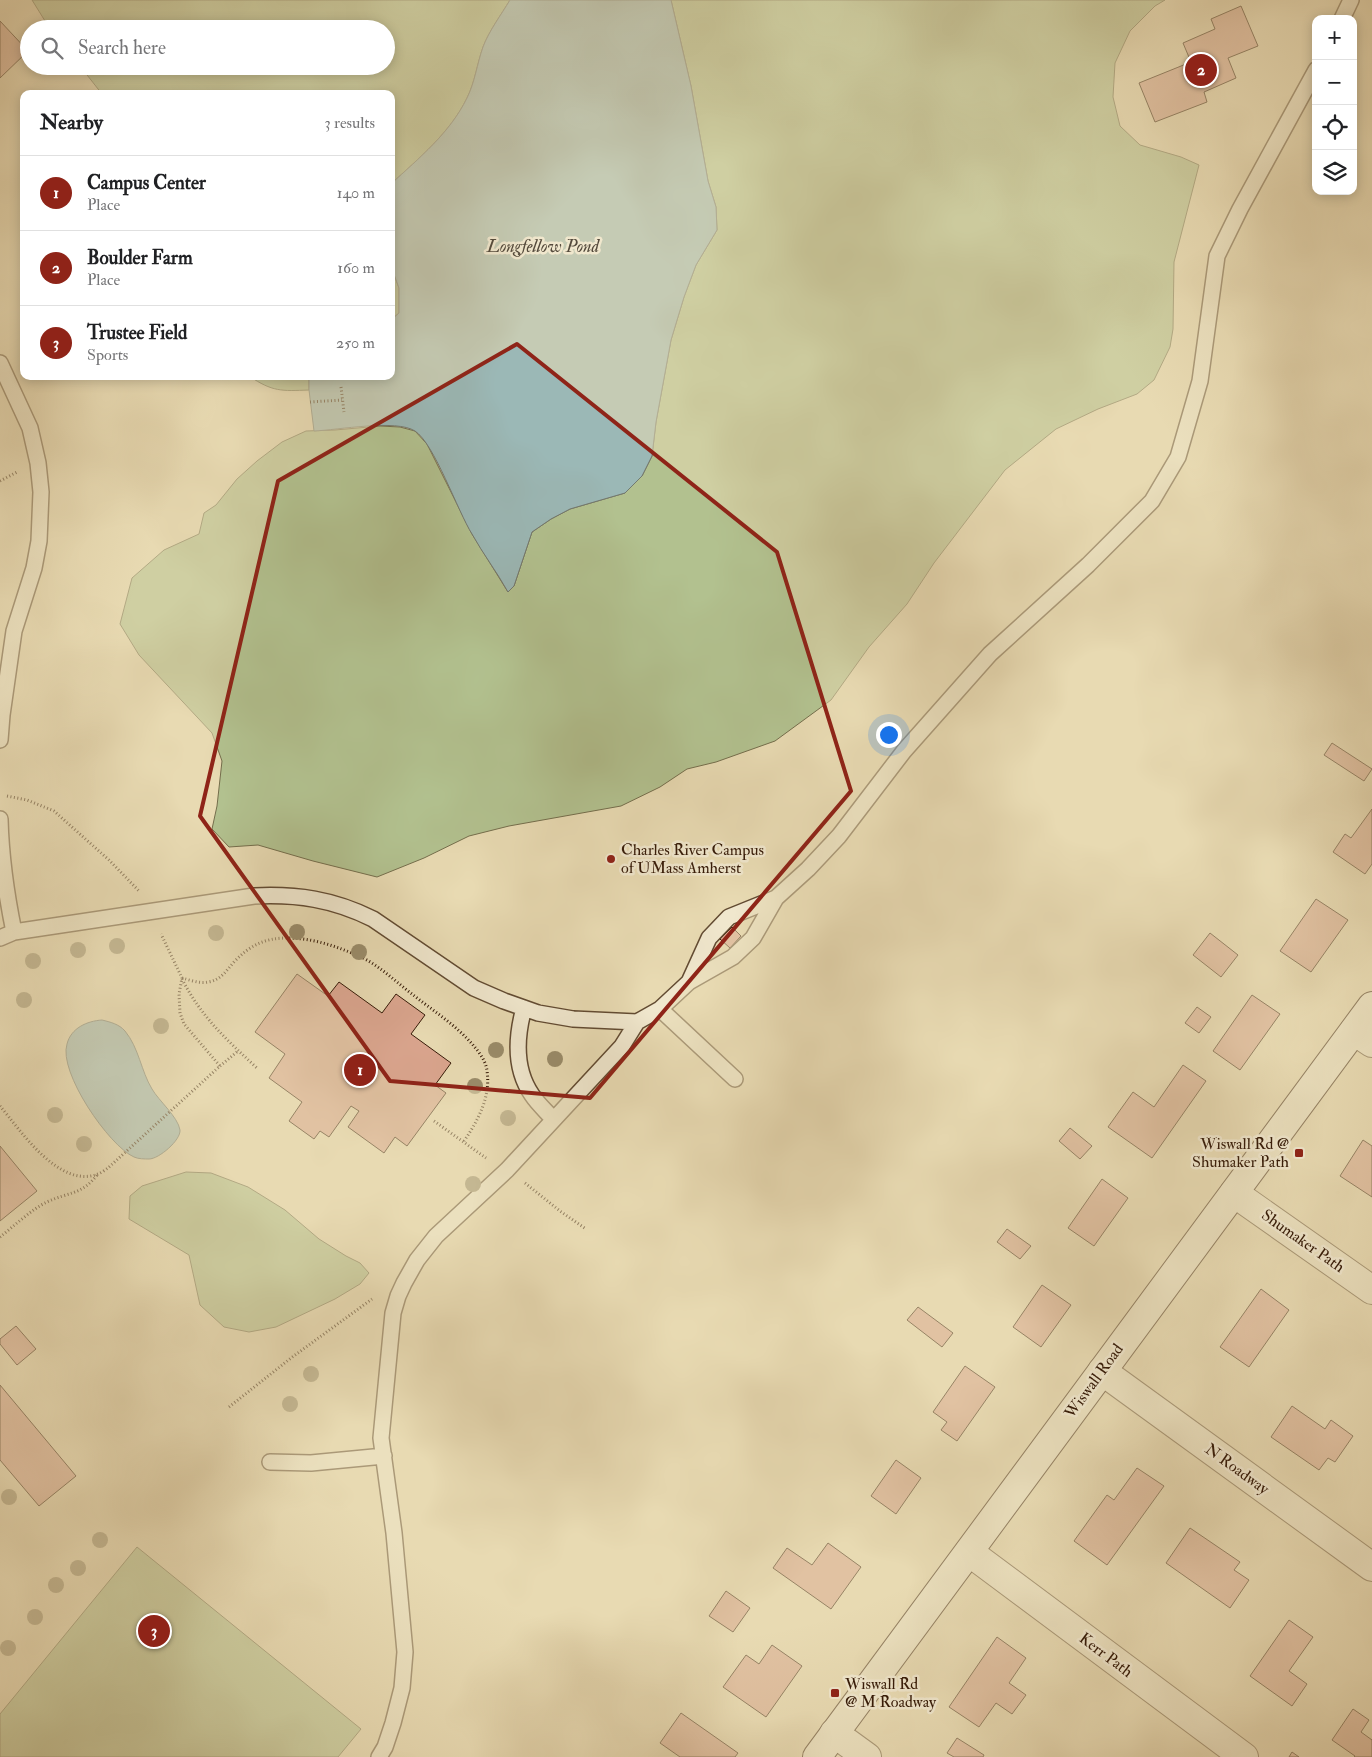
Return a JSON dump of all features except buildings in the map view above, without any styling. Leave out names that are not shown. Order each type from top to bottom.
[{"type":"street","name":"Wiswall Road","points":[[817,1757],[1234,1193],[1363,1037],[1372,1006]]},
{"type":"street","name":"Shumaker Path","points":[[1234,1193],[1372,1290]]},
{"type":"street","name":"N Roadway","points":[[1102,1371],[1372,1567]]},
{"type":"street","name":"Kerr Path","points":[[969,1552],[1244,1757]]},
{"type":"street","points":[[834,1734],[866,1757]]},
{"type":"lane","points":[[1344,15],[1351,0]]},
{"type":"lane","points":[[379,1757],[394,1723],[402,1688],[406,1652],[394,1533],[381,1438],[394,1312],[402,1288],[417,1260],[436,1236],[507,1170],[622,1046],[637,1022],[660,1009],[689,982],[733,957],[752,938],[776,898],[808,869],[839,836],[904,751],[990,654],[1088,565],[1152,502],[1178,457],[1200,381],[1217,256],[1240,209],[1312,77]]},
{"type":"lane","points":[[0,363],[30,428],[38,463],[41,492],[39,541],[34,568],[14,631],[0,740]]},
{"type":"lane","points":[[0,819],[7,935],[254,896],[280,895],[312,898],[356,911],[373,919],[474,988],[524,1008],[538,1013],[573,1019],[637,1022]]},
{"type":"lane","points":[[689,982],[709,938],[728,917],[776,898]]},
{"type":"lane","points":[[524,1008],[518,1028],[518,1061],[531,1095],[553,1119]]},
{"type":"lane","points":[[660,1009],[734,1079]]},
{"type":"lane","points":[[270,1462],[311,1463],[384,1456]]},
{"type":"path","points":[[341,387],[344,412]]},
{"type":"path","points":[[310,402],[342,400]]},
{"type":"path","points":[[258,1069],[218,1032],[193,1000],[182,978],[200,982],[214,980],[222,976],[253,945],[275,939],[327,943],[366,959],[455,1028],[472,1044],[483,1058],[487,1070],[488,1083],[485,1097],[478,1120],[464,1141]]},
{"type":"path","points":[[220,1066],[238,1051]]},
{"type":"path","points":[[0,1236],[46,1202],[90,1184],[214,1071]]},
{"type":"path","points":[[0,1106],[56,1168],[69,1174],[83,1177],[98,1175]]},
{"type":"path","points":[[229,1406],[363,1304],[389,1290],[402,1288]]},
{"type":"highlighted area","points":[[517,344],[777,552],[851,791],[590,1098],[390,1081],[200,816],[278,481]]},
{"type":"green space","points":[[32,0],[510,0],[486,41],[472,86],[460,111],[443,134],[395,180],[395,90],[99,90],[87,75],[395,75],[395,20],[44,20]]},
{"type":"green space","points":[[671,0],[1165,0],[1155,6],[1130,31],[1115,63],[1113,97],[1120,126],[1140,145],[1181,157],[1199,165],[1174,262],[1173,329],[1170,347],[1154,380],[1137,394],[1098,409],[1056,429],[1005,470],[934,563],[907,604],[869,647],[831,700],[775,741],[716,762],[687,769],[660,787],[621,806],[509,826],[469,836],[424,858],[377,877],[258,845],[229,847],[212,829],[217,806],[222,761],[212,733],[139,655],[120,624],[132,578],[164,550],[199,534],[204,513],[216,505],[237,479],[282,442],[306,431],[380,426],[400,427],[415,431],[427,444],[472,534],[508,592],[514,586],[532,532],[570,509],[625,493],[642,476],[652,456],[656,422],[671,340],[684,297],[696,265],[717,230],[716,207],[708,181],[691,86]]},
{"type":"green space","points":[[395,277],[399,288],[399,313],[395,316]]},
{"type":"green space","points":[[256,380],[309,380],[309,390],[278,389]]},
{"type":"green space","points":[[186,1172],[211,1173],[248,1187],[285,1210],[319,1239],[360,1263],[369,1273],[360,1284],[335,1299],[276,1327],[249,1332],[224,1327],[200,1305],[189,1255],[129,1219],[130,1196],[142,1186]]},
{"type":"green space","points":[[137,1547],[361,1729],[338,1757],[0,1757],[0,1714]]},
{"type":"water","name":"Longfellow Pond","points":[[510,0],[671,0],[691,86],[708,181],[716,207],[717,230],[696,265],[684,297],[671,340],[656,422],[652,456],[642,476],[625,493],[570,509],[532,532],[514,586],[508,592],[466,524],[438,463],[422,438],[415,431],[406,428],[381,425],[314,431],[309,390],[309,380],[395,380],[395,316],[399,313],[399,288],[395,277],[395,180],[443,134],[460,111],[472,86],[481,53],[492,29]]},
{"type":"water","points":[[102,1020],[117,1025],[125,1031],[134,1045],[152,1089],[179,1125],[180,1130],[177,1139],[169,1148],[153,1158],[134,1157],[112,1139],[88,1107],[70,1072],[66,1056],[69,1038],[80,1026]]},
{"type":"place","name":"Boulder Farm","points":[[1201,70]]},
{"type":"place","name":"Charles River Campus of UMass Amherst","points":[[611,859]]},
{"type":"place","name":"Campus Center","points":[[360,1070]]},
{"type":"place","name":"Wiswall Rd @ Shumaker Path","points":[[1299,1153]]},
{"type":"place","name":"Trustee Field","points":[[154,1631]]},
{"type":"place","name":"Wiswall Rd @ M Roadway","points":[[835,1693]]}]
